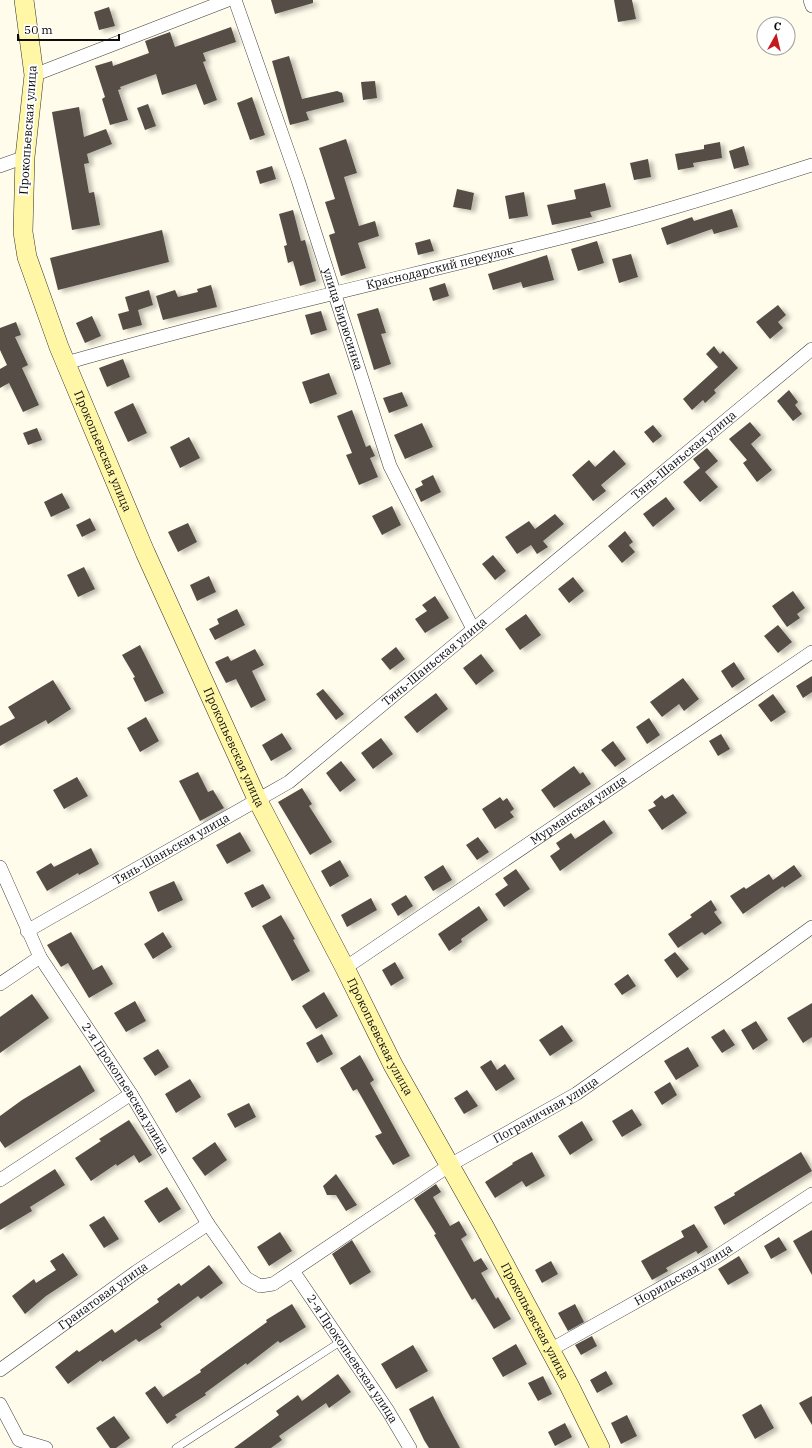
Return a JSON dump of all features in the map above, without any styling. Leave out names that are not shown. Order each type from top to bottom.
[{"type":"main road","name":"Прокопьевская улица","points":[[24,0],[34,75],[25,157],[23,208],[27,257],[66,363],[145,552],[258,800],[345,968],[393,1065],[450,1165],[550,1350],[600,1448]]},
{"type":"street","points":[[34,75],[110,47],[228,0]]},
{"type":"street","name":"улица Бирюсинка","points":[[235,0],[298,180],[333,293],[390,466],[473,629]]},
{"type":"street","points":[[810,0],[812,6]]},
{"type":"street","points":[[0,166],[25,157]]},
{"type":"street","name":"Краснодарский переулок","points":[[66,363],[129,345],[333,293],[605,227],[736,190],[812,165]]},
{"type":"street","name":"Тянь-Шаньская улица","points":[[27,930],[288,782],[812,349]]},
{"type":"street","name":"Мурманская улица","points":[[345,968],[812,652]]},
{"type":"street","name":"2-я Прокопьевская улица","points":[[0,867],[40,957],[131,1094],[208,1224],[246,1278],[260,1286],[274,1284]]},
{"type":"street","name":"Пограничная улица","points":[[274,1284],[450,1165],[576,1094],[812,927]]},
{"type":"street","points":[[0,984],[40,957]]},
{"type":"street","points":[[0,1180],[131,1094]]},
{"type":"street","name":"Норильская улица","points":[[550,1350],[716,1257],[812,1194]]},
{"type":"street","name":"Гранатовая улица","points":[[0,1370],[136,1272],[208,1224]]},
{"type":"street","name":"2-я Прокопьевская улица","points":[[293,1271],[388,1411],[410,1448]]},
{"type":"street","points":[[0,1404],[18,1444],[46,1448]]},
{"type":"lane","points":[[176,1448],[340,1342]]},
{"type":"building","points":[[271,0],[313,0],[313,3],[275,14]]},
{"type":"building","points":[[614,0],[632,0],[636,19],[618,22]]},
{"type":"building","points":[[109,7],[115,26],[99,30],[94,12]]},
{"type":"building","points":[[231,27],[236,42],[203,53],[206,61],[203,62],[217,100],[204,105],[196,84],[162,95],[156,74],[120,87],[121,89],[118,90],[128,120],[110,125],[102,99],[105,97],[95,66],[112,61],[113,66],[149,53],[145,41],[170,32],[175,47]]},
{"type":"building","points":[[289,56],[302,99],[337,91],[342,93],[344,102],[306,112],[309,120],[290,125],[272,61]]},
{"type":"building","points":[[375,81],[377,98],[363,100],[361,82]]},
{"type":"building","points":[[252,97],[265,135],[250,140],[237,103]]},
{"type":"building","points":[[148,104],[156,126],[145,130],[137,108]]},
{"type":"building","points":[[79,107],[84,137],[106,129],[112,144],[87,154],[89,163],[84,164],[89,193],[94,192],[100,225],[72,230],[52,112]]},
{"type":"building","points":[[346,139],[357,173],[344,177],[359,226],[375,221],[379,236],[358,243],[366,268],[341,276],[329,235],[335,233],[325,202],[335,199],[319,148]]},
{"type":"building","points":[[720,142],[722,158],[693,163],[694,167],[678,170],[675,154],[704,149],[704,145]]},
{"type":"building","points":[[744,146],[749,165],[734,169],[729,151]]},
{"type":"building","points":[[648,159],[651,177],[634,180],[630,163]]},
{"type":"building","points":[[272,166],[276,179],[260,184],[256,171]]},
{"type":"building","points":[[605,183],[611,207],[590,212],[592,217],[552,225],[547,205],[576,199],[574,190]]},
{"type":"building","points":[[457,189],[474,193],[471,210],[453,207]]},
{"type":"building","points":[[524,192],[528,216],[509,219],[505,196]]},
{"type":"building","points":[[732,209],[738,227],[714,234],[712,229],[667,245],[661,228],[692,217],[694,221]]},
{"type":"building","points":[[293,210],[301,241],[305,240],[316,281],[300,286],[293,261],[288,263],[284,246],[287,245],[279,214]]},
{"type":"building","points":[[162,230],[169,262],[58,290],[50,258]]},
{"type":"building","points":[[430,239],[434,251],[418,255],[415,243]]},
{"type":"building","points":[[597,241],[604,263],[578,271],[571,249]]},
{"type":"building","points":[[631,254],[638,277],[619,283],[612,259]]},
{"type":"building","points":[[547,255],[554,280],[523,288],[521,282],[493,290],[488,274]]},
{"type":"building","points":[[445,283],[449,296],[433,301],[429,288]]},
{"type":"building","points":[[211,285],[217,307],[163,320],[156,296],[175,290],[178,297],[198,292],[197,289]]},
{"type":"building","points":[[149,290],[153,305],[138,310],[142,325],[123,330],[118,314],[129,311],[125,297]]},
{"type":"building","points":[[778,305],[786,315],[778,322],[783,328],[770,339],[756,322]]},
{"type":"building","points":[[378,308],[386,333],[381,334],[391,364],[374,370],[357,314]]},
{"type":"building","points":[[321,311],[327,330],[311,335],[305,315]]},
{"type":"building","points":[[92,316],[101,336],[85,343],[76,323]]},
{"type":"building","points":[[16,322],[21,335],[15,337],[28,365],[22,368],[39,405],[23,412],[9,383],[0,388],[0,369],[7,365],[0,350],[0,328]]},
{"type":"building","points":[[714,346],[720,354],[723,351],[738,368],[714,390],[716,393],[705,403],[703,400],[692,410],[683,399],[718,367],[706,354]]},
{"type":"building","points":[[123,359],[130,377],[107,387],[99,368]]},
{"type":"building","points":[[329,373],[337,394],[310,404],[302,382]]},
{"type":"building","points":[[789,390],[798,402],[795,405],[802,414],[793,421],[777,401]]},
{"type":"building","points":[[402,392],[408,406],[389,413],[383,398]]},
{"type":"building","points":[[133,403],[147,433],[128,442],[114,412]]},
{"type":"building","points":[[352,410],[366,447],[370,445],[375,456],[370,458],[378,477],[359,485],[346,455],[352,453],[337,416]]},
{"type":"building","points":[[750,422],[761,435],[751,444],[772,470],[757,482],[743,463],[747,460],[729,439]]},
{"type":"building","points":[[422,423],[433,447],[405,459],[394,435]]},
{"type":"building","points":[[653,425],[662,436],[653,443],[644,432]]},
{"type":"building","points":[[37,428],[42,440],[28,445],[23,433]]},
{"type":"building","points":[[189,437],[200,458],[180,468],[170,447]]},
{"type":"building","points":[[707,448],[718,461],[705,472],[718,487],[700,502],[683,482],[700,468],[693,459]]},
{"type":"building","points":[[614,450],[626,464],[601,485],[606,491],[593,501],[572,475],[589,460],[595,467]]},
{"type":"building","points":[[433,475],[441,492],[421,502],[415,489],[423,485],[421,481]]},
{"type":"building","points":[[62,493],[70,508],[51,517],[44,502]]},
{"type":"building","points":[[666,497],[675,509],[653,527],[643,514]]},
{"type":"building","points":[[392,506],[401,525],[382,535],[372,516]]},
{"type":"building","points":[[555,514],[564,524],[543,541],[548,547],[537,554],[531,545],[517,554],[505,537],[529,521],[535,529]]},
{"type":"building","points":[[90,518],[96,530],[82,537],[76,525]]},
{"type":"building","points":[[188,523],[197,542],[178,552],[168,532]]},
{"type":"building","points":[[625,531],[633,542],[629,545],[635,552],[622,563],[608,546]]},
{"type":"building","points":[[493,555],[506,571],[495,580],[482,564]]},
{"type":"building","points":[[84,567],[95,589],[78,597],[67,575]]},
{"type":"building","points":[[209,576],[216,592],[197,601],[190,585]]},
{"type":"building","points":[[573,577],[584,591],[569,603],[558,589]]},
{"type":"building","points":[[793,591],[805,608],[797,614],[800,618],[787,627],[772,606]]},
{"type":"building","points":[[435,596],[449,618],[425,633],[415,619],[427,611],[422,605]]},
{"type":"building","points":[[237,609],[245,625],[215,640],[209,629],[219,624],[217,619]]},
{"type":"building","points":[[526,614],[541,635],[520,650],[505,629]]},
{"type":"building","points":[[778,625],[792,642],[778,653],[764,636]]},
{"type":"building","points":[[140,645],[164,693],[145,702],[133,678],[135,677],[122,655]]},
{"type":"building","points":[[396,647],[405,659],[390,670],[381,659]]},
{"type":"building","points":[[255,649],[264,665],[252,671],[266,700],[251,708],[236,679],[226,683],[215,662],[228,656],[231,661]]},
{"type":"building","points":[[481,654],[494,671],[476,685],[463,668]]},
{"type":"building","points":[[734,662],[745,679],[732,688],[721,671]]},
{"type":"building","points":[[812,676],[812,692],[803,698],[796,686]]},
{"type":"building","points":[[683,678],[699,699],[684,711],[679,704],[662,717],[650,702]]},
{"type":"building","points":[[53,680],[71,709],[48,724],[46,720],[0,746],[0,726],[15,718],[8,707]]},
{"type":"building","points":[[323,689],[344,714],[336,720],[316,694]]},
{"type":"building","points":[[436,693],[448,709],[417,733],[404,717]]},
{"type":"building","points":[[773,694],[786,712],[771,722],[758,705]]},
{"type":"building","points":[[146,717],[159,741],[140,752],[127,728]]},
{"type":"building","points":[[649,718],[660,735],[647,744],[636,727]]},
{"type":"building","points":[[282,733],[292,749],[271,761],[262,745]]},
{"type":"building","points":[[721,734],[730,749],[718,756],[709,741]]},
{"type":"building","points":[[381,738],[393,754],[373,769],[361,753]]},
{"type":"building","points":[[613,741],[626,759],[615,767],[601,750]]},
{"type":"building","points":[[341,761],[356,780],[340,792],[326,773]]},
{"type":"building","points":[[574,766],[580,774],[583,772],[591,784],[554,808],[541,790]]},
{"type":"building","points":[[198,772],[208,792],[213,790],[224,808],[200,821],[179,781]]},
{"type":"building","points":[[77,777],[88,796],[64,809],[53,790]]},
{"type":"building","points":[[302,788],[312,804],[309,806],[332,842],[310,855],[278,802]]},
{"type":"building","points":[[673,794],[687,813],[662,830],[648,810],[656,806],[653,802],[662,795],[665,799]]},
{"type":"building","points":[[500,797],[503,801],[507,798],[514,809],[510,812],[514,817],[495,829],[482,809]]},
{"type":"building","points":[[604,820],[613,833],[560,871],[550,856],[560,849],[556,843],[571,833],[575,839]]},
{"type":"building","points":[[240,832],[251,851],[227,864],[216,845]]},
{"type":"building","points":[[478,837],[489,852],[477,860],[466,845]]},
{"type":"building","points":[[91,848],[99,864],[79,875],[78,873],[47,891],[36,872],[51,863],[54,867]]},
{"type":"building","points":[[340,860],[349,876],[330,887],[321,871]]},
{"type":"building","points":[[443,865],[452,880],[433,891],[424,877]]},
{"type":"building","points":[[794,865],[802,876],[784,888],[783,886],[743,914],[730,896],[744,887],[746,889],[769,874],[773,880]]},
{"type":"building","points":[[516,869],[530,889],[504,907],[495,894],[508,885],[503,878]]},
{"type":"building","points":[[174,881],[183,900],[158,912],[149,892]]},
{"type":"building","points":[[263,884],[271,898],[252,908],[244,893]]},
{"type":"building","points":[[406,895],[413,906],[398,916],[391,904]]},
{"type":"building","points":[[371,898],[377,910],[347,927],[341,915]]},
{"type":"building","points":[[711,900],[717,910],[714,912],[722,923],[705,935],[702,932],[678,948],[668,934],[692,917],[690,915]]},
{"type":"building","points":[[479,906],[488,920],[461,939],[462,942],[449,951],[438,934]]},
{"type":"building","points":[[281,915],[295,939],[293,940],[310,971],[292,981],[262,926]]},
{"type":"building","points":[[71,932],[93,970],[102,965],[113,984],[89,998],[68,963],[61,967],[47,945]]},
{"type":"building","points":[[163,932],[172,947],[153,959],[144,944]]},
{"type":"building","points":[[675,952],[689,969],[677,978],[664,960]]},
{"type":"building","points":[[395,962],[404,978],[391,986],[382,970]]},
{"type":"building","points":[[628,974],[636,986],[622,995],[614,984]]},
{"type":"building","points":[[324,992],[338,1016],[316,1029],[302,1006]]},
{"type":"building","points":[[32,994],[49,1018],[0,1053],[0,1017]]},
{"type":"building","points":[[135,1001],[146,1021],[126,1032],[114,1013]]},
{"type":"building","points":[[812,1003],[812,1037],[803,1043],[787,1018]]},
{"type":"building","points":[[756,1021],[768,1040],[753,1050],[741,1030]]},
{"type":"building","points":[[562,1025],[573,1041],[550,1056],[539,1040]]},
{"type":"building","points":[[724,1029],[735,1045],[722,1053],[711,1037]]},
{"type":"building","points":[[322,1034],[333,1054],[317,1063],[306,1043]]},
{"type":"building","points":[[688,1047],[699,1066],[676,1080],[664,1061]]},
{"type":"building","points":[[158,1049],[169,1067],[155,1076],[143,1058]]},
{"type":"building","points":[[360,1055],[374,1080],[370,1083],[410,1156],[393,1165],[375,1136],[382,1133],[357,1089],[353,1091],[340,1068]]},
{"type":"building","points":[[491,1060],[497,1070],[505,1064],[515,1079],[496,1091],[480,1067]]},
{"type":"building","points":[[80,1065],[95,1091],[5,1148],[0,1141],[0,1116],[22,1100]]},
{"type":"building","points":[[190,1079],[201,1097],[176,1113],[165,1094]]},
{"type":"building","points":[[670,1082],[677,1095],[662,1105],[654,1092]]},
{"type":"building","points":[[467,1090],[478,1106],[464,1114],[454,1098]]},
{"type":"building","points":[[249,1103],[256,1117],[235,1128],[227,1114]]},
{"type":"building","points":[[632,1109],[642,1125],[622,1137],[612,1121]]},
{"type":"building","points":[[129,1120],[152,1155],[139,1163],[134,1155],[117,1166],[116,1164],[91,1181],[75,1158],[101,1141],[99,1139]]},
{"type":"building","points":[[582,1121],[593,1140],[570,1155],[558,1136]]},
{"type":"building","points":[[215,1142],[227,1160],[205,1176],[192,1158]]},
{"type":"building","points":[[532,1152],[545,1176],[526,1187],[522,1181],[495,1198],[485,1182],[513,1164],[512,1163]]},
{"type":"building","points":[[801,1152],[812,1171],[724,1225],[714,1207]]},
{"type":"building","points":[[55,1169],[65,1185],[30,1207],[32,1211],[0,1230],[0,1204]]},
{"type":"building","points":[[336,1174],[357,1205],[346,1211],[336,1195],[327,1195],[323,1186]]},
{"type":"building","points":[[436,1184],[441,1192],[433,1197],[450,1226],[459,1221],[467,1235],[461,1239],[474,1262],[481,1258],[488,1269],[481,1273],[496,1299],[498,1297],[511,1319],[494,1329],[475,1298],[472,1300],[434,1235],[436,1234],[414,1199]]},
{"type":"building","points":[[167,1187],[181,1209],[159,1223],[144,1201]]},
{"type":"building","points":[[104,1216],[119,1239],[104,1248],[89,1225]]},
{"type":"building","points":[[694,1224],[708,1247],[698,1254],[696,1251],[666,1268],[668,1271],[652,1280],[641,1261],[684,1237],[681,1231]]},
{"type":"building","points":[[812,1230],[812,1275],[793,1241]]},
{"type":"building","points":[[280,1232],[292,1251],[269,1266],[257,1247]]},
{"type":"building","points":[[779,1237],[787,1250],[771,1259],[764,1246]]},
{"type":"building","points":[[352,1240],[371,1272],[350,1285],[332,1254]]},
{"type":"building","points":[[63,1253],[78,1275],[46,1296],[25,1314],[12,1296],[34,1279],[36,1283],[56,1270],[50,1261]]},
{"type":"building","points":[[739,1256],[749,1273],[728,1285],[718,1269]]},
{"type":"building","points":[[551,1261],[558,1274],[542,1283],[535,1270]]},
{"type":"building","points":[[209,1265],[223,1283],[201,1299],[198,1296],[160,1324],[162,1327],[139,1342],[136,1339],[102,1362],[101,1360],[68,1384],[55,1367],[77,1350],[79,1352],[112,1329],[115,1333],[159,1302],[157,1299],[179,1283],[181,1286]]},
{"type":"building","points":[[292,1304],[306,1327],[280,1343],[278,1341],[247,1365],[246,1363],[205,1393],[206,1395],[175,1415],[177,1417],[167,1424],[145,1393],[155,1386],[163,1397],[201,1372],[200,1370],[267,1322],[266,1320]]},
{"type":"building","points":[[575,1304],[584,1322],[568,1331],[558,1313]]},
{"type":"building","points":[[592,1336],[597,1346],[581,1355],[575,1345]]},
{"type":"building","points":[[516,1344],[527,1364],[503,1377],[492,1358]]},
{"type":"building","points":[[413,1345],[428,1371],[396,1389],[381,1364]]},
{"type":"building","points":[[606,1371],[613,1384],[597,1393],[590,1380]]},
{"type":"building","points":[[338,1374],[351,1392],[329,1408],[326,1403],[279,1436],[282,1440],[271,1448],[234,1448],[279,1415],[276,1411],[298,1395],[302,1401]]},
{"type":"building","points":[[543,1376],[552,1394],[538,1401],[528,1383]]},
{"type":"building","points":[[433,1396],[460,1448],[429,1448],[424,1440],[409,1409]]},
{"type":"building","points":[[812,1396],[812,1425],[799,1403]]},
{"type":"building","points":[[761,1404],[774,1428],[755,1439],[742,1415]]},
{"type":"building","points":[[627,1415],[637,1436],[621,1444],[611,1423]]},
{"type":"building","points":[[114,1416],[130,1438],[116,1448],[110,1448],[96,1428]]},
{"type":"building","points":[[565,1423],[572,1437],[555,1446],[548,1432]]}]
